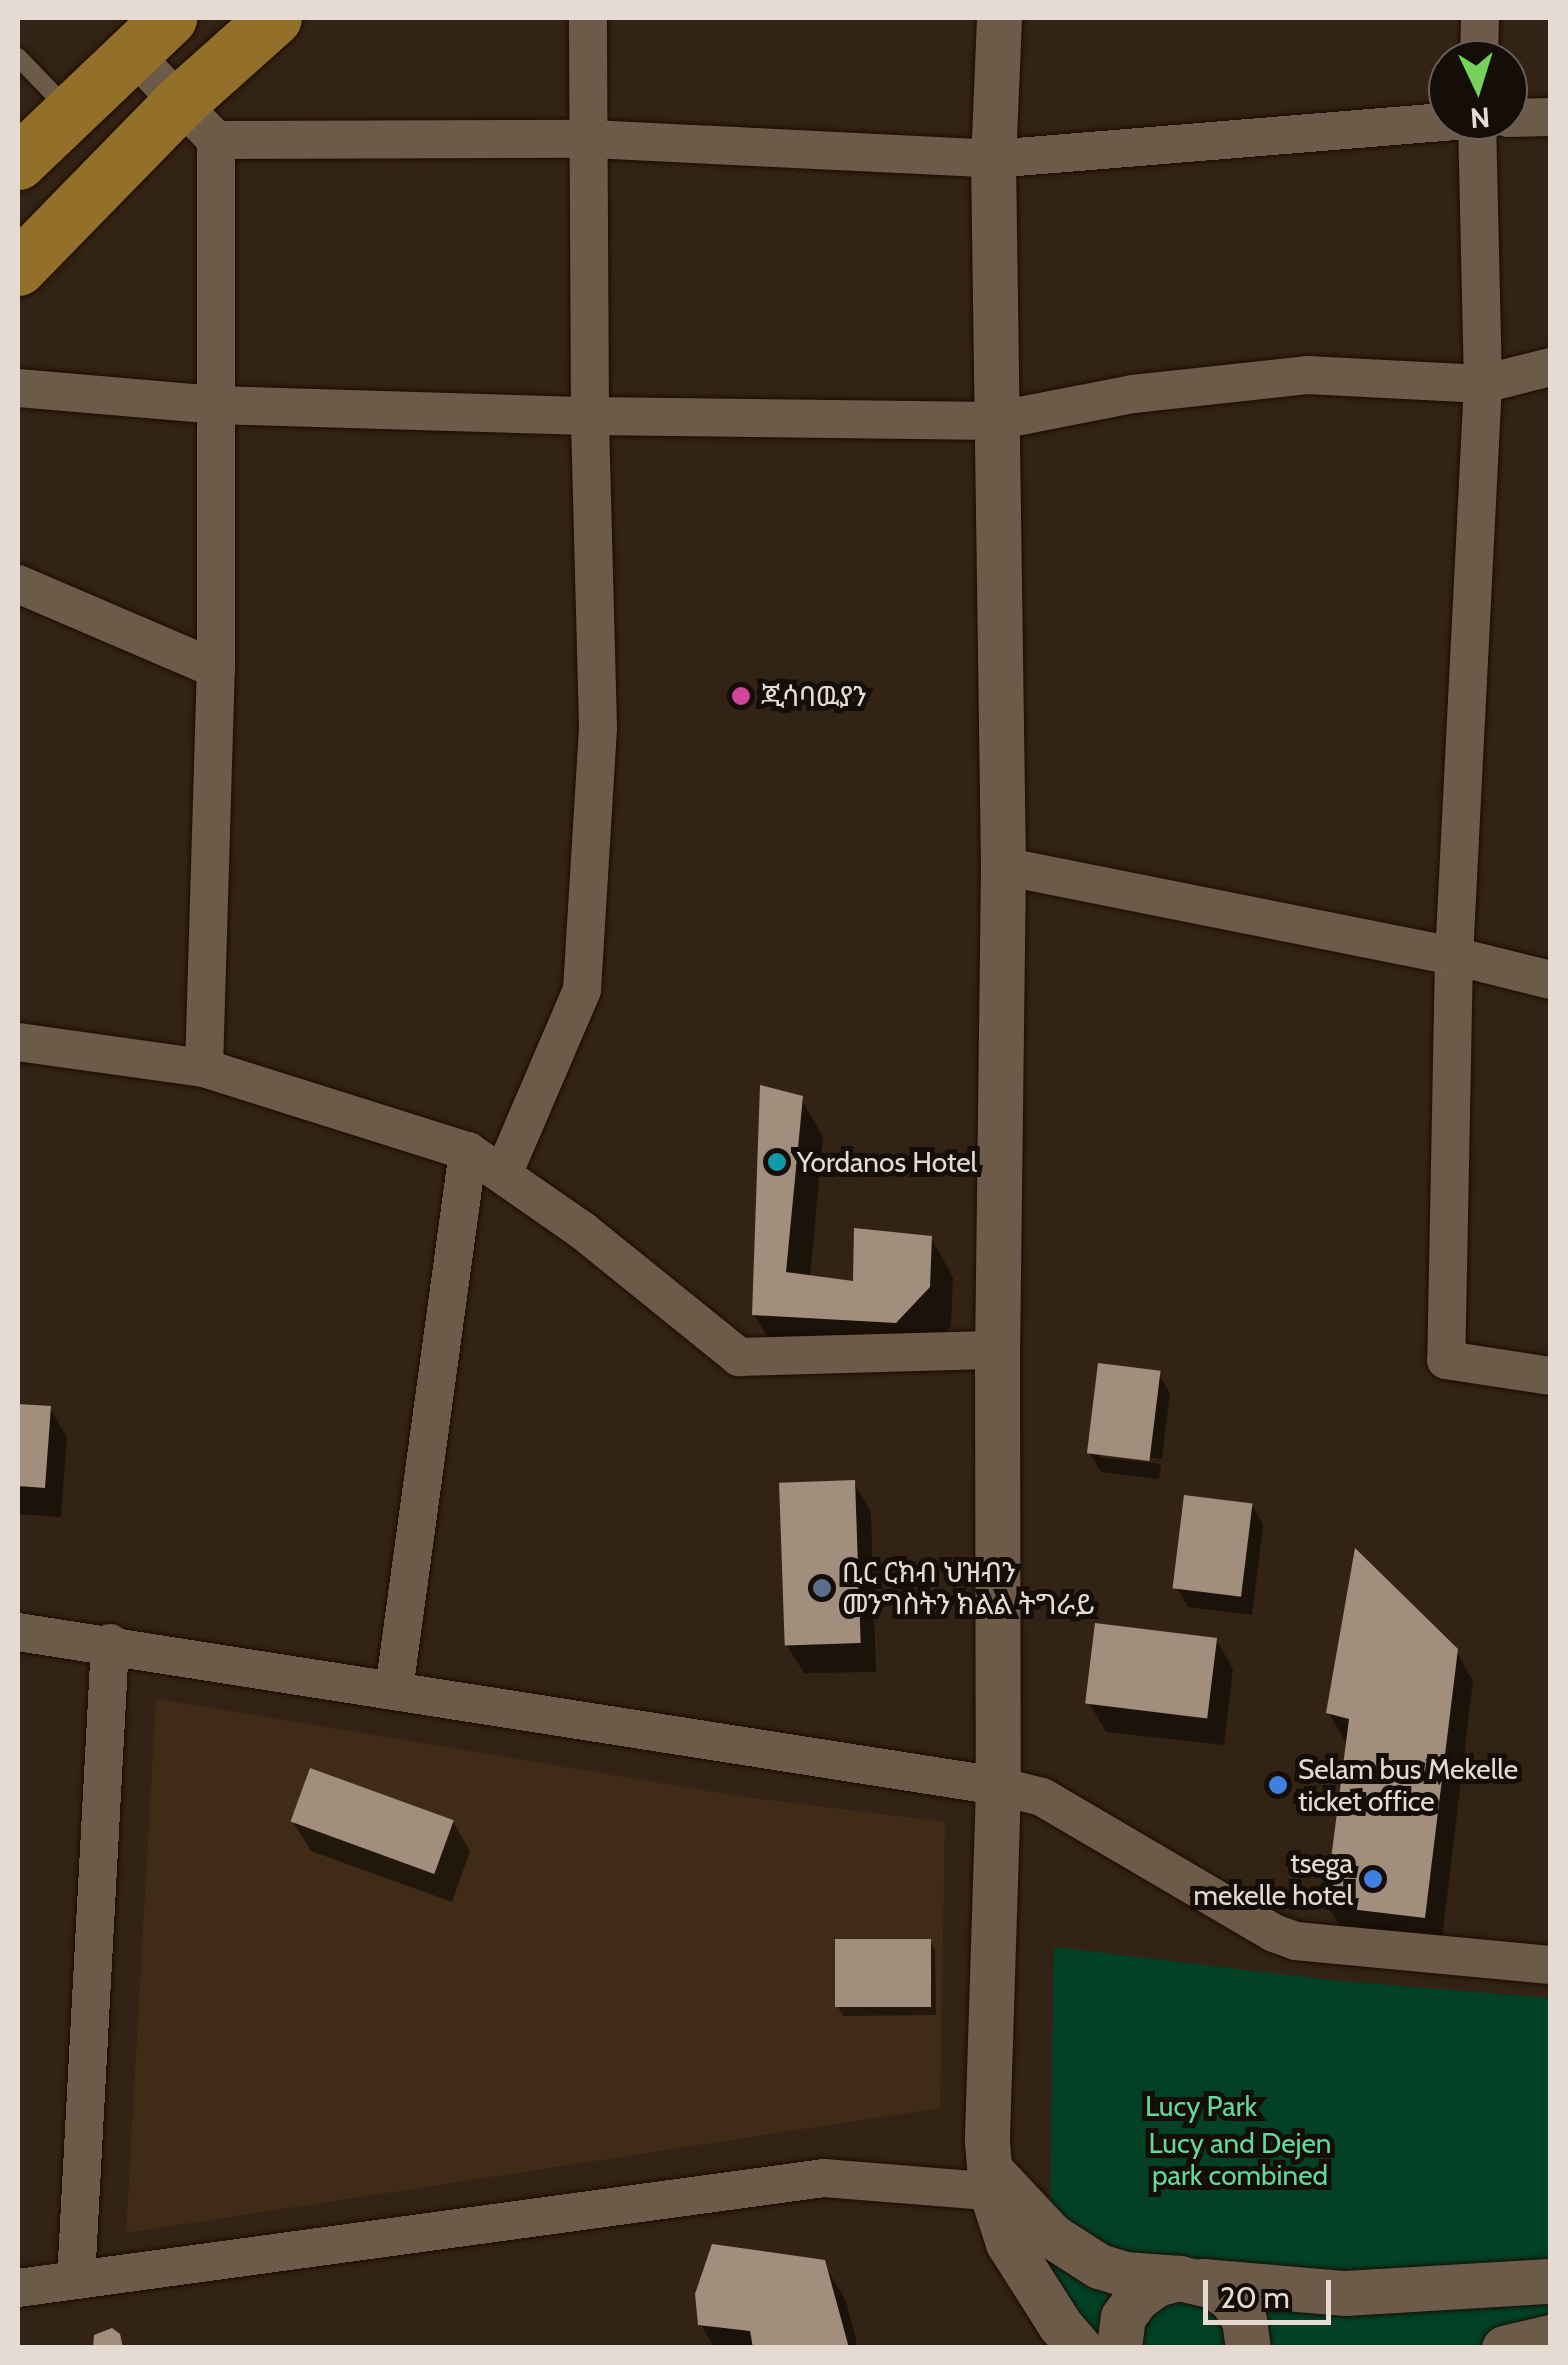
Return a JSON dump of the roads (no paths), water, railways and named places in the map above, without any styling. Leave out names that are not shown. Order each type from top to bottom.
[{"type":"main road","points":[[18,268],[198,121],[274,18]]},
{"type":"main road","points":[[18,162],[150,35]]},
{"type":"street","points":[[504,1172],[582,990],[598,727],[590,416],[588,18]]},
{"type":"street","points":[[1000,18],[994,159],[1003,866],[997,1350],[997,2184],[1008,2243],[1080,2348]]},
{"type":"street","points":[[150,35],[198,121],[215,405],[216,668],[204,1068]]},
{"type":"street","points":[[198,121],[994,159],[1428,123]]},
{"type":"street","points":[[1478,140],[1483,384],[1454,956],[1446,1360],[1550,1376]]},
{"type":"street","points":[[18,388],[215,405],[590,416],[995,421],[1133,394],[1306,374],[1483,384],[1550,368]]},
{"type":"street","points":[[18,584],[216,668]]},
{"type":"street","points":[[1003,866],[1454,956],[1550,980]]},
{"type":"street","points":[[18,1042],[204,1068],[468,1150],[504,1172],[739,1357],[997,1350]]},
{"type":"street","points":[[394,1690],[468,1150]]},
{"type":"street","points":[[18,1632],[110,1643],[998,1786],[1042,1796],[1274,1933],[1296,1941],[1550,1966]]},
{"type":"street","points":[[76,2280],[110,1643]]},
{"type":"street","points":[[18,2288],[824,2178],[997,2184],[1052,2236],[1099,2266],[1124,2274],[1345,2294],[1550,2281]]},
{"type":"street","points":[[1119,2348],[1124,2318],[1137,2298],[1156,2284],[1191,2280],[1224,2292],[1239,2309],[1248,2348]]},
{"type":"street","points":[[1504,2348],[1550,2336]]},
{"type":"lane","points":[[18,57],[70,112]]},
{"type":"place","name":"ጂሳባዉያን","points":[[741,696]]},
{"type":"place","name":"Yordanos Hotel","points":[[777,1162]]},
{"type":"place","name":"ቢር ርክብ ህዝብን መንግስትን ክልል ትግራይ","points":[[822,1588]]},
{"type":"place","name":"Selam bus Mekelle ticket office","points":[[1278,1785]]},
{"type":"place","name":"tsega mekelle hotel","points":[[1373,1879]]},
{"type":"park label","name":"Lucy Park","points":[[1201,2106]]},
{"type":"park label","name":"Lucy and Dejen park combined","points":[[1240,2159]]}]
